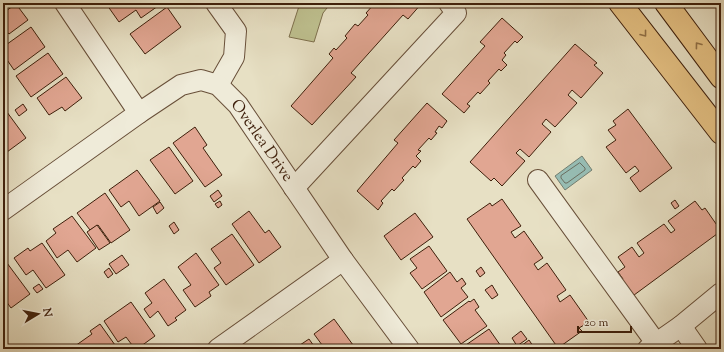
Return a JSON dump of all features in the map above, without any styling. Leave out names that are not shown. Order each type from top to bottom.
[{"type":"main road","points":[[620,3],[721,133]]},
{"type":"main road","points":[[666,3],[721,77]]},
{"type":"street","points":[[65,3],[139,113]]},
{"type":"street","points":[[216,3],[236,31],[234,57],[218,85]]},
{"type":"street","points":[[294,188],[456,13],[449,3]]},
{"type":"street","name":"Overlea Drive","points":[[3,210],[139,113],[181,85],[201,80],[218,85],[238,105],[343,260],[408,349]]},
{"type":"street","points":[[538,180],[652,346],[681,326],[721,293]]},
{"type":"street","points":[[218,349],[343,260]]},
{"type":"street","points":[[681,326],[697,349]]},
{"type":"green space","points":[[300,3],[331,3],[323,13],[314,42],[289,37]]},
{"type":"water","points":[[582,156],[592,170],[565,190],[555,176]]},
{"type":"building","points":[[110,3],[156,3],[158,6],[141,18],[136,10],[119,22],[107,5]]},
{"type":"building","points":[[256,3],[274,3],[273,7]]},
{"type":"building","points":[[375,3],[422,3],[408,19],[403,15],[351,73],[356,77],[312,125],[291,106],[333,58],[329,54],[334,48],[336,50],[347,38],[345,36],[355,24],[358,26],[368,15],[366,13]]},
{"type":"building","points":[[16,4],[28,20],[3,37],[3,13]]},
{"type":"building","points":[[167,7],[181,27],[145,54],[130,34]]},
{"type":"building","points":[[502,18],[523,37],[517,43],[515,41],[504,53],[506,55],[502,60],[507,65],[501,71],[499,69],[488,81],[490,83],[480,94],[478,92],[467,104],[470,106],[464,113],[442,94],[485,46],[480,42]]},
{"type":"building","points":[[31,27],[45,47],[14,70],[3,54],[3,47]]},
{"type":"building","points":[[575,44],[597,63],[594,65],[603,73],[581,98],[572,90],[568,95],[577,103],[555,127],[546,119],[542,124],[551,132],[529,157],[520,149],[516,153],[525,161],[502,186],[494,178],[491,181],[470,162]]},
{"type":"building","points":[[48,53],[63,74],[31,97],[16,76]]},
{"type":"building","points":[[66,77],[82,98],[65,111],[62,107],[49,115],[37,98]]},
{"type":"building","points":[[427,103],[447,121],[442,128],[439,126],[435,132],[437,133],[431,140],[429,138],[418,150],[421,151],[416,156],[421,161],[415,168],[413,166],[402,178],[404,180],[394,191],[392,189],[381,201],[383,203],[378,210],[357,191],[398,143],[394,140]]},
{"type":"building","points":[[23,104],[27,110],[19,116],[15,110]]},
{"type":"building","points":[[4,108],[26,138],[7,152],[3,147]]},
{"type":"building","points":[[628,109],[672,168],[640,192],[630,178],[639,171],[635,166],[626,173],[606,147],[616,140],[608,130],[616,125],[613,121]]},
{"type":"building","points":[[195,127],[207,145],[203,148],[222,175],[205,187],[173,143]]},
{"type":"building","points":[[169,147],[193,181],[175,194],[150,160]]},
{"type":"building","points":[[137,170],[160,201],[139,216],[129,201],[121,207],[109,190]]},
{"type":"building","points":[[218,190],[222,196],[214,202],[210,196]]},
{"type":"building","points":[[105,193],[130,230],[111,243],[98,225],[90,230],[77,213]]},
{"type":"building","points":[[502,199],[521,226],[511,232],[515,238],[524,231],[543,258],[534,264],[538,270],[547,263],[566,290],[557,296],[560,302],[570,295],[589,322],[579,328],[582,331],[558,348],[467,219],[490,203],[492,206]]},
{"type":"building","points":[[675,200],[679,206],[675,209],[671,203]]},
{"type":"building","points":[[220,201],[222,205],[218,208],[215,204]]},
{"type":"building","points":[[695,201],[702,210],[705,208],[721,231],[630,298],[619,282],[623,279],[618,272],[625,267],[618,257],[632,247],[639,257],[644,253],[637,243],[664,224],[671,233],[675,230],[668,221]]},
{"type":"building","points":[[160,202],[164,208],[157,214],[153,207]]},
{"type":"building","points":[[249,211],[265,233],[269,230],[281,247],[259,263],[232,224]]},
{"type":"building","points":[[415,213],[433,237],[401,260],[384,236]]},
{"type":"building","points":[[72,216],[96,248],[77,262],[68,250],[57,258],[46,241],[56,233],[53,229]]},
{"type":"building","points":[[174,222],[179,230],[174,234],[169,226]]},
{"type":"building","points":[[97,225],[110,243],[99,250],[87,232]]},
{"type":"building","points":[[232,234],[254,265],[226,285],[214,268],[221,263],[211,249]]},
{"type":"building","points":[[42,243],[65,275],[46,288],[33,270],[26,275],[14,258],[28,248],[30,251]]},
{"type":"building","points":[[429,246],[447,271],[422,289],[410,273],[417,268],[410,259]]},
{"type":"building","points":[[196,253],[219,285],[209,292],[211,296],[195,307],[183,290],[191,285],[178,267]]},
{"type":"building","points":[[122,255],[129,265],[116,274],[109,264]]},
{"type":"building","points":[[7,263],[30,294],[11,308],[3,297],[3,266]]},
{"type":"building","points":[[481,267],[485,273],[480,277],[476,271]]},
{"type":"building","points":[[109,268],[113,274],[108,278],[104,272]]},
{"type":"building","points":[[450,272],[457,282],[462,278],[466,284],[461,288],[468,297],[441,317],[424,292]]},
{"type":"building","points":[[164,279],[186,310],[175,318],[177,320],[168,326],[158,311],[150,318],[144,309],[152,303],[145,293]]},
{"type":"building","points":[[39,284],[43,289],[37,293],[33,288]]},
{"type":"building","points":[[492,285],[498,295],[492,299],[485,290]]},
{"type":"building","points":[[474,299],[479,307],[475,310],[487,326],[461,344],[443,320]]},
{"type":"building","points":[[131,302],[155,336],[137,349],[135,349],[126,337],[118,342],[104,321]]},
{"type":"building","points":[[334,319],[356,349],[325,349],[314,334]]},
{"type":"building","points":[[100,324],[115,345],[109,349],[77,349],[75,346],[92,334],[90,331]]},
{"type":"building","points":[[489,329],[503,349],[465,349],[463,347]]},
{"type":"building","points":[[521,331],[527,339],[517,346],[512,338]]},
{"type":"building","points":[[309,339],[316,349],[294,349]]},
{"type":"building","points":[[529,340],[533,346],[529,349],[523,349],[521,346]]}]
